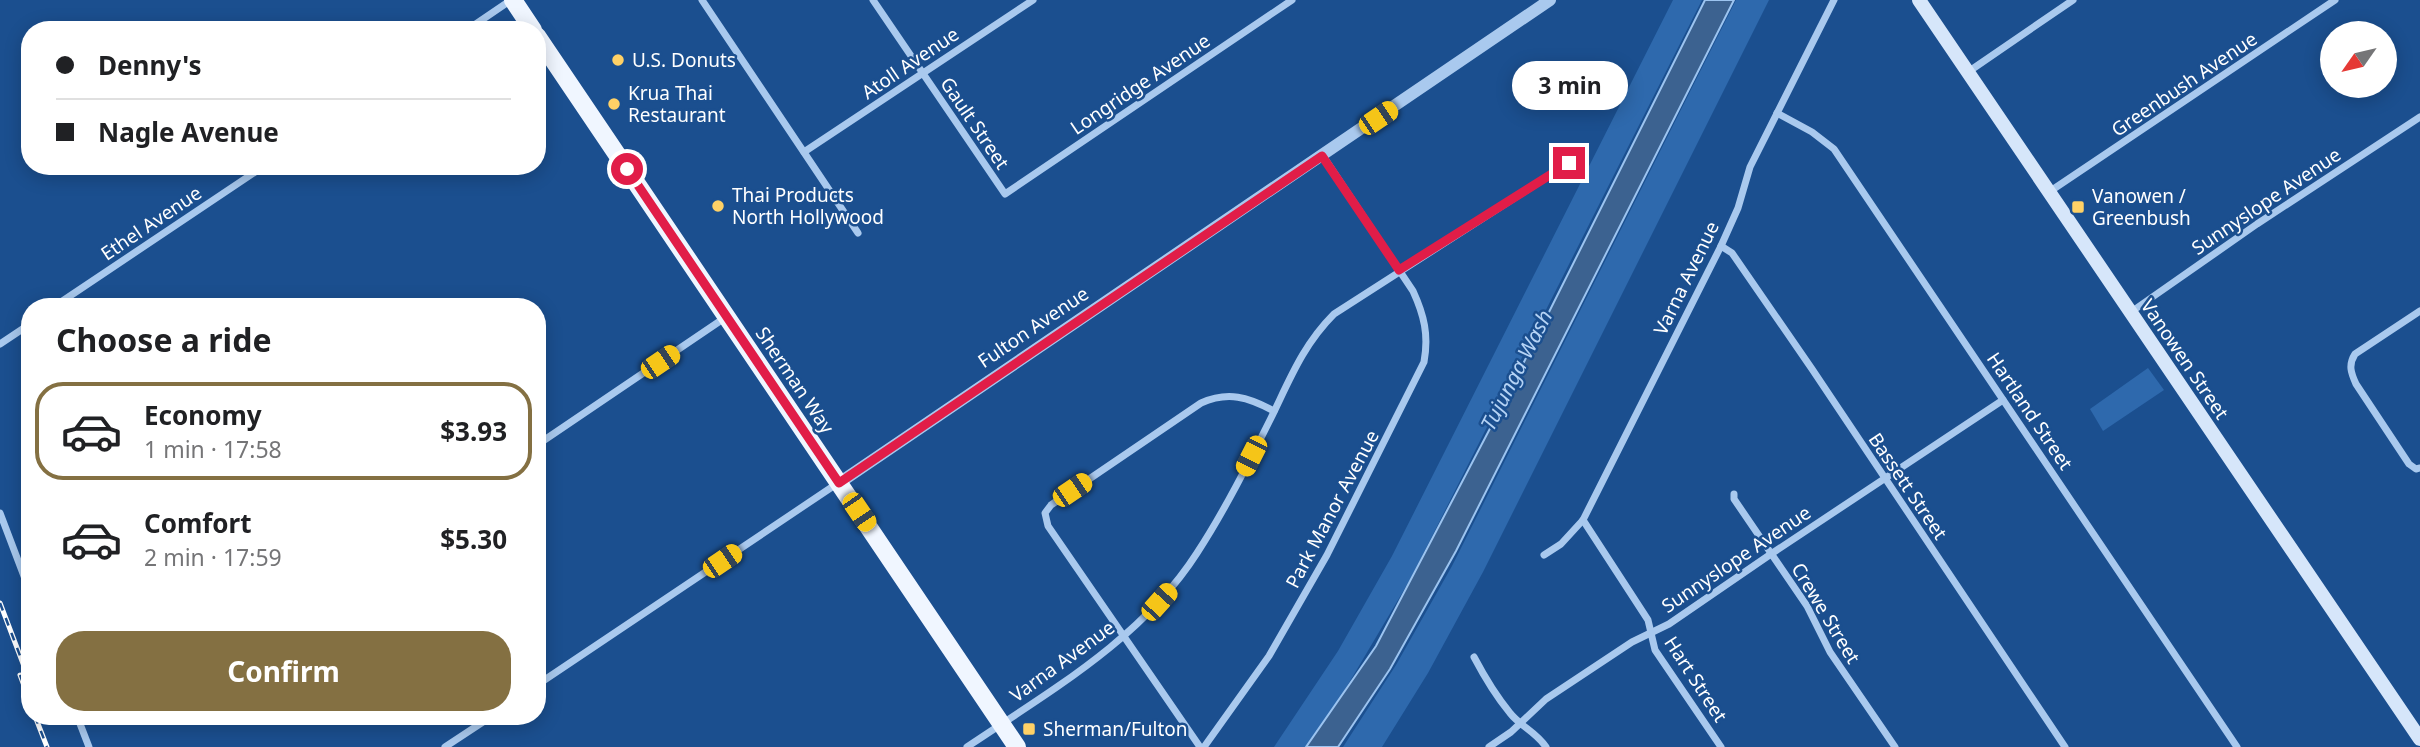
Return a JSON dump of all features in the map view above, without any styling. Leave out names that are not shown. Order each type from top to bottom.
[{"type":"main road","points":[[512,0],[527,21]]},
{"type":"main road","name":"Vanowen Street","points":[[1919,0],[2420,739]]},
{"type":"main road","name":"Sherman Way","points":[[546,49],[1017,747]]},
{"type":"street","points":[[480,21],[512,0]]},
{"type":"street","points":[[702,0],[858,233]]},
{"type":"street","name":"Gault Street","points":[[873,0],[1005,194]]},
{"type":"street","name":"Atoll Avenue","points":[[804,152],[1033,0]]},
{"type":"street","name":"Longridge Avenue","points":[[1005,194],[1292,0]]},
{"type":"street","name":"Fulton Avenue","points":[[546,679],[1550,0]]},
{"type":"street","name":"Varna Avenue","points":[[1544,555],[1561,544],[1583,520],[1721,246],[1738,208],[1750,167],[1834,0]]},
{"type":"street","points":[[1968,72],[2073,0]]},
{"type":"street","name":"Greenbush Avenue","points":[[2049,192],[2335,0]]},
{"type":"street","name":"Hartland Street","points":[[1777,113],[1812,132],[1834,149],[2237,747]]},
{"type":"street","name":"Sunnyslope Avenue","points":[[2131,312],[2257,224],[2420,117]]},
{"type":"street","name":"Varna Avenue","points":[[967,747],[1124,638],[1174,584],[1197,554],[1240,479],[1306,346],[1334,314],[1569,163],[1573,152]]},
{"type":"street","points":[[1322,156],[1399,270]]},
{"type":"street","name":"Ethel Avenue","points":[[67,298],[251,175]]},
{"type":"street","name":"Bassett Street","points":[[1721,246],[1732,253],[2065,747]]},
{"type":"street","name":"Park Manor Avenue","points":[[1202,747],[1269,656],[1327,555],[1424,362],[1427,346],[1422,310],[1399,270]]},
{"type":"street","points":[[2418,468],[2409,464],[2356,384],[2350,370],[2355,354],[2420,311]]},
{"type":"street","points":[[546,439],[727,317]]},
{"type":"street","points":[[0,344],[21,330]]},
{"type":"street","points":[[1202,747],[1048,526],[1045,513],[1051,505],[1213,397],[1243,396],[1274,411]]},
{"type":"street","name":"Sunnyslope Avenue","points":[[1489,747],[1522,723],[1546,699],[1632,642],[1669,624],[2003,400]]},
{"type":"street","name":"Crewe Street","points":[[1734,494],[1734,499],[1807,606],[1830,652],[1895,747]]},
{"type":"street","points":[[0,513],[21,568]]},
{"type":"street","name":"Hart Street","points":[[1583,520],[1648,620],[1655,650],[1721,747]]},
{"type":"street","points":[[1474,657],[1511,715],[1537,735],[1546,747]]},
{"type":"street","points":[[80,725],[89,747]]},
{"type":"street","points":[[445,747],[478,725]]},
{"type":"shaded area","points":[[1673,0],[1702,0],[1411,578],[1340,698],[1306,747],[1274,747],[1338,651],[1392,556]]},
{"type":"shaded area","points":[[1705,0],[1734,0],[1456,551],[1390,669],[1338,747],[1306,747],[1376,646],[1506,398]]},
{"type":"shaded area","points":[[1736,0],[1769,0],[1483,572],[1428,673],[1382,747],[1343,747],[1396,665],[1452,566]]},
{"type":"shaded area","points":[[2148,368],[2164,390],[2103,431],[2090,409]]},
{"type":"railway","points":[[0,603],[21,658]]},
{"type":"railway","points":[[38,725],[47,747]]},
{"type":"place","name":"U.S. Donuts","points":[[618,60]]},
{"type":"place","name":"Krua Thai Restaurant","points":[[614,104]]},
{"type":"place","name":"Thai Products North Hollywood","points":[[718,206]]},
{"type":"place","name":"Vanowen / Greenbush","points":[[2078,207]]},
{"type":"place","name":"Sherman/Fulton","points":[[1029,729]]},
{"type":"route","points":[[627,169],[839,483],[1322,156],[1399,270],[1569,163]]},
{"type":"water label","name":"Tujunga Wash","points":[[1516,370]]}]
